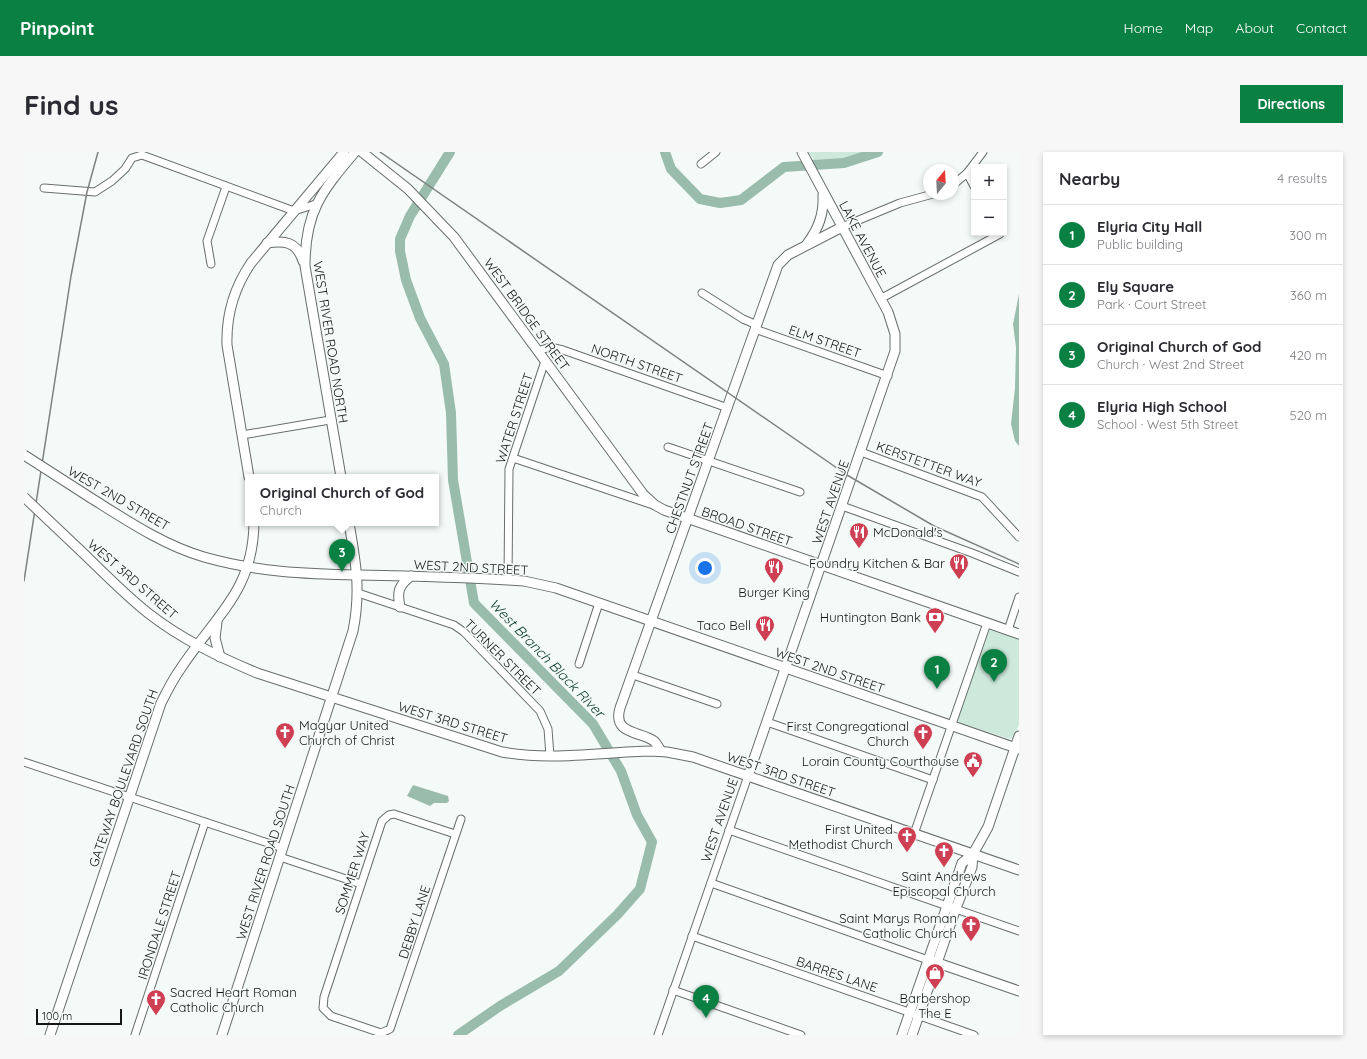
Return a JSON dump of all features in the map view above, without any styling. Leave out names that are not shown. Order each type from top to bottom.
[{"type":"main road","points":[[248,474],[228,359],[227,324],[231,302],[239,282],[251,263],[344,152]]},
{"type":"main road","name":"WEST RIVER ROAD NORTH","points":[[339,474],[305,266],[306,234],[316,204],[327,186],[355,152]]},
{"type":"main road","name":"WEST BRIDGE STREET","points":[[362,152],[408,189],[436,217],[462,248],[643,494],[655,505]]},
{"type":"main road","name":"LAKE AVENUE","points":[[802,152],[880,299],[893,325],[896,340]]},
{"type":"main road","points":[[806,245],[817,231],[820,222],[824,206],[823,192]]},
{"type":"main road","name":"CHESTNUT STREET","points":[[661,752],[654,741],[628,731],[620,722],[619,712],[778,265],[788,255],[842,227]]},
{"type":"main road","points":[[267,243],[282,241],[296,246],[301,254],[305,266]]},
{"type":"main road","name":"WEST AVENUE","points":[[748,776],[888,376],[895,351],[896,340]]},
{"type":"main road","name":"WEST 2ND STREET","points":[[24,454],[142,529],[202,556],[248,568],[279,572],[485,579],[538,583],[600,603],[786,669],[1017,748]]},
{"type":"main road","name":"WEST 3RD STREET","points":[[24,497],[148,612],[175,632],[198,645],[220,657],[257,673],[495,750],[521,755],[550,756],[637,751],[661,752],[693,757],[1019,870]]},
{"type":"main road","name":"BROAD STREET","points":[[655,505],[688,519],[1019,634]]},
{"type":"main road","name":"GATEWAY BOULEVARD SOUTH","points":[[50,1035],[161,703],[177,673],[235,595],[248,568],[253,543],[254,526]]},
{"type":"main road","points":[[333,697],[353,632],[358,593],[358,575],[350,526]]},
{"type":"main road","points":[[400,607],[397,596],[398,588],[411,576]]},
{"type":"main road","points":[[217,621],[215,638],[220,657]]},
{"type":"main road","name":"WEST RIVER ROAD SOUTH","points":[[222,1035],[333,697]]},
{"type":"main road","points":[[902,1035],[914,1014],[952,907],[962,863],[973,854],[988,827],[1017,748],[1019,736]]},
{"type":"main road","points":[[933,961],[1019,991]]},
{"type":"main road","points":[[912,1035],[914,1014]]},
{"type":"street","points":[[701,164],[716,152]]},
{"type":"street","points":[[959,180],[967,173],[983,152]]},
{"type":"street","points":[[44,188],[95,192],[112,181],[125,169],[132,158],[142,155],[294,211],[316,204]]},
{"type":"street","points":[[967,173],[971,180]]},
{"type":"street","points":[[211,264],[207,241],[226,187]]},
{"type":"street","points":[[842,227],[900,203],[923,197]]},
{"type":"street","points":[[880,299],[996,236]]},
{"type":"street","name":"ELM STREET","points":[[702,293],[756,327],[888,376]]},
{"type":"street","name":"NORTH STREET","points":[[538,351],[550,347],[563,350],[728,408]]},
{"type":"street","name":"WATER STREET","points":[[508,580],[509,472],[512,458],[545,361]]},
{"type":"street","points":[[242,435],[330,420]]},
{"type":"street","points":[[668,447],[800,492]]},
{"type":"street","name":"KERSTETTER WAY","points":[[861,452],[982,497],[1019,538]]},
{"type":"street","name":"BROAD STREET","points":[[512,458],[655,505]]},
{"type":"street","points":[[842,506],[972,553],[1019,572]]},
{"type":"street","name":"TURNER STREET","points":[[358,593],[454,625],[464,632],[540,711],[548,729],[550,756]]},
{"type":"street","points":[[1008,630],[1019,597]]},
{"type":"street","points":[[579,664],[600,603]]},
{"type":"street","points":[[914,834],[987,623]]},
{"type":"street","points":[[633,675],[717,704]]},
{"type":"street","points":[[767,722],[933,780]]},
{"type":"street","points":[[24,762],[284,848]]},
{"type":"street","name":"WEST AVENUE","points":[[658,1035],[748,776]]},
{"type":"street","name":"SOMMER WAY","points":[[323,1008],[324,997],[381,823],[388,815],[397,815],[455,834]]},
{"type":"street","name":"DEBBY LANE","points":[[323,1008],[331,1016],[381,1033],[387,1032],[393,1025],[461,818]]},
{"type":"street","name":"IRONDALE STREET","points":[[135,1035],[206,822]]},
{"type":"street","points":[[729,830],[1019,931]]},
{"type":"street","points":[[280,857],[361,884]]},
{"type":"street","points":[[710,883],[933,961]]},
{"type":"street","name":"BARRES LANE","points":[[692,936],[974,1035]]},
{"type":"street","points":[[673,990],[801,1035]]},
{"type":"shaded area","points":[[809,152],[878,152],[844,163],[816,164]]},
{"type":"shaded area","points":[[1019,294],[1019,446],[1015,441],[1011,424],[1015,388],[1016,347],[1013,324]]},
{"type":"shaded area","points":[[990,630],[1019,639],[1019,724],[1015,736],[1010,739],[960,723],[957,720],[986,633]]},
{"type":"shaded area","points":[[413,785],[448,796],[449,801],[447,803],[434,803],[430,806],[407,796]]},
{"type":"waterway","name":"West Branch Black River","points":[[450,152],[410,216],[400,239],[400,251],[406,280],[420,318],[444,364],[451,413],[453,480],[474,603],[593,724],[621,771],[637,815],[652,842],[640,889],[617,915],[559,971],[500,1006],[458,1035]]},
{"type":"waterway","name":"West Branch Black River","points":[[665,152],[671,169],[700,199],[720,203],[741,200],[784,167],[844,163],[878,152]]},
{"type":"railway","points":[[24,581],[71,276],[87,192],[98,152]]},
{"type":"railway","points":[[380,152],[847,475],[934,526],[1019,564]]},
{"type":"place","name":"McDonald's","points":[[859,549]]},
{"type":"place","name":"Original Church of God","points":[[342,572]]},
{"type":"place","name":"Foundry Kitchen & Bar","points":[[959,580]]},
{"type":"place","name":"Burger King","points":[[774,584]]},
{"type":"place","name":"Huntington Bank","points":[[935,634]]},
{"type":"place","name":"Taco Bell","points":[[765,642]]},
{"type":"place","name":"Ely Square","points":[[994,682]]},
{"type":"place","name":"Elyria City Hall","points":[[937,689]]},
{"type":"place","name":"Magyar United Church of Christ","points":[[285,749]]},
{"type":"place","name":"First Congregational Church","points":[[923,750]]},
{"type":"place","name":"Lorain County Courthouse","points":[[973,778]]},
{"type":"place","name":"First United Methodist Church","points":[[907,853]]},
{"type":"place","name":"Saint Andrews Episcopal Church","points":[[944,868]]},
{"type":"place","name":"Saint Marys Roman Catholic Church","points":[[971,942]]},
{"type":"place","name":"Barbershop The E","points":[[935,990]]},
{"type":"place","name":"Sacred Heart Roman Catholic Church","points":[[156,1016]]},
{"type":"place","name":"Elyria High School","points":[[706,1018]]}]
